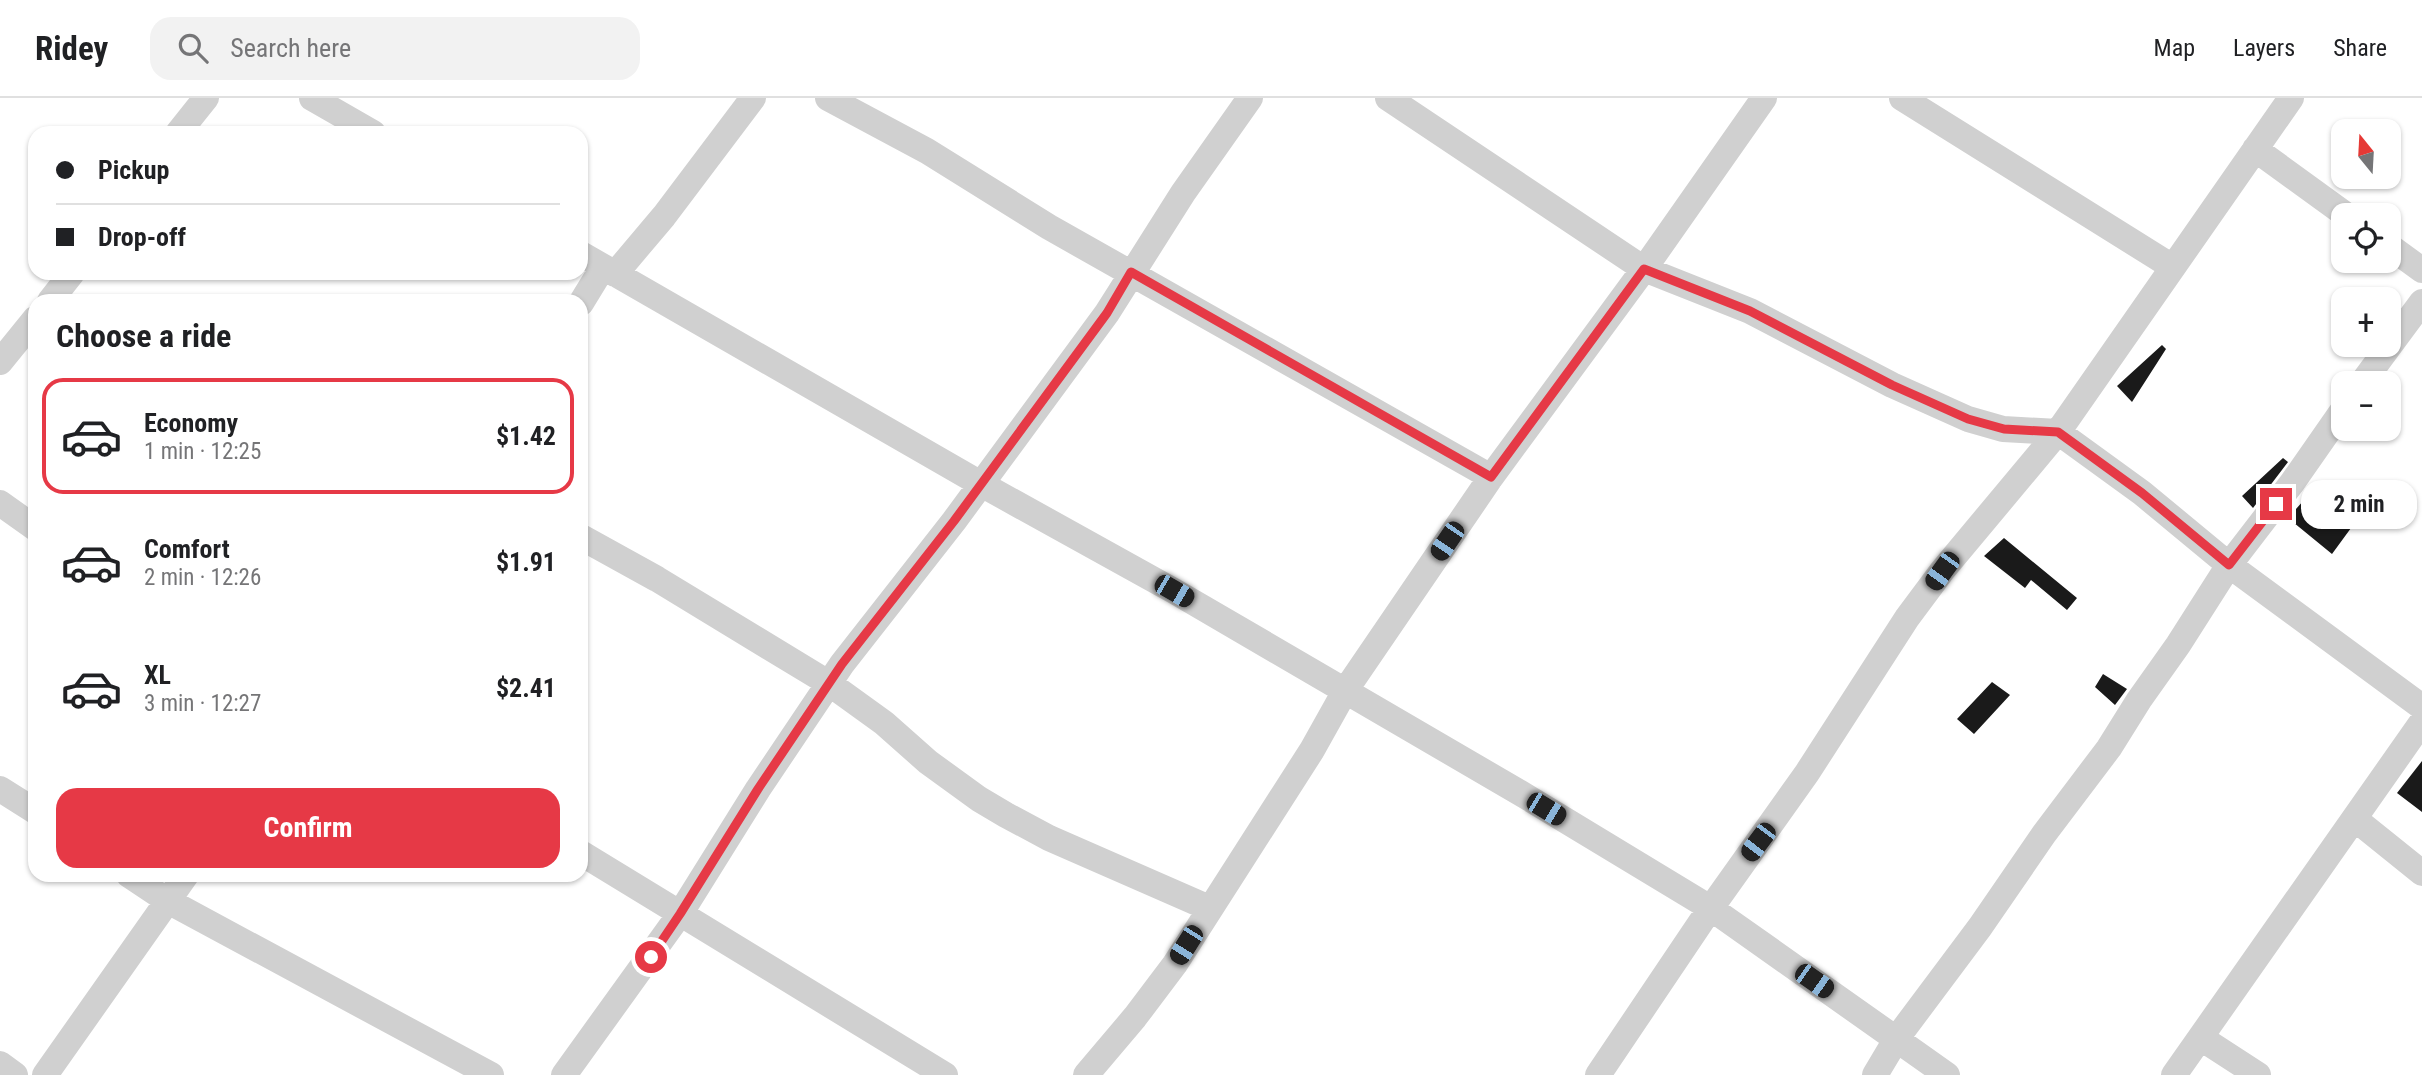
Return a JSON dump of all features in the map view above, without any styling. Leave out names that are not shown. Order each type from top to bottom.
[{"type":"street","points":[[184,126],[206,98]]},
{"type":"street","points":[[312,98],[361,126]]},
{"type":"street","points":[[586,294],[600,265],[664,216],[752,98]]},
{"type":"street","points":[[828,98],[927,151],[1049,228],[1491,477]]},
{"type":"street","points":[[564,1075],[680,914],[758,789],[860,638],[981,484],[1107,313],[1183,193],[1250,98]]},
{"type":"street","points":[[1388,98],[1644,269],[1750,311],[1892,385],[1968,419],[2004,429],[2058,432],[2142,493],[2229,565],[2422,707]]},
{"type":"street","points":[[1086,1075],[1175,964],[1305,760],[1345,691],[1491,477],[1644,269],[1764,98]]},
{"type":"street","points":[[1902,98],[2171,267]]},
{"type":"street","points":[[1598,1075],[1807,773],[1907,618],[1942,571],[2058,432],[2291,98]]},
{"type":"street","points":[[2255,149],[2331,204]]},
{"type":"street","points":[[2401,255],[2422,270]]},
{"type":"street","points":[[600,265],[981,484],[1174,591],[1712,909],[1947,1075]]},
{"type":"street","points":[[56,294],[66,280]]},
{"type":"street","points":[[2371,371],[2422,302]]},
{"type":"street","points":[[0,362],[28,328]]},
{"type":"street","points":[[1875,1075],[1897,1038],[2109,748],[2229,565],[2331,427]]},
{"type":"street","points":[[0,503],[28,523]]},
{"type":"street","points":[[588,541],[657,579],[830,684],[884,723],[928,762],[1006,815],[1049,838],[1209,908]]},
{"type":"street","points":[[2174,1075],[2422,722]]},
{"type":"street","points":[[0,789],[28,807]]},
{"type":"street","points":[[2356,818],[2422,873]]},
{"type":"street","points":[[588,857],[945,1075]]},
{"type":"street","points":[[140,882],[168,901],[491,1075]]},
{"type":"street","points":[[45,1075],[181,882]]},
{"type":"street","points":[[2201,1038],[2258,1075]]},
{"type":"street","points":[[0,1064],[15,1075]]},
{"type":"building","points":[[2162,345],[2166,349],[2132,402],[2117,386]]},
{"type":"building","points":[[2283,458],[2288,462],[2253,508],[2242,496]]},
{"type":"building","points":[[2312,491],[2351,528],[2332,554],[2288,518]]},
{"type":"building","points":[[2004,538],[2077,598],[2067,610],[2031,580],[2025,588],[1984,556]]},
{"type":"building","points":[[2103,674],[2127,689],[2115,705],[2095,687]]},
{"type":"building","points":[[1992,682],[2010,695],[1974,734],[1957,719]]},
{"type":"building","points":[[2422,761],[2422,812],[2397,793]]},
{"type":"route","points":[[651,957],[758,789],[860,638],[954,521],[1107,313],[1131,272],[1491,477],[1644,269],[1750,311],[1892,385],[1968,419],[2004,429],[2058,432],[2142,493],[2229,565],[2276,504]]}]
